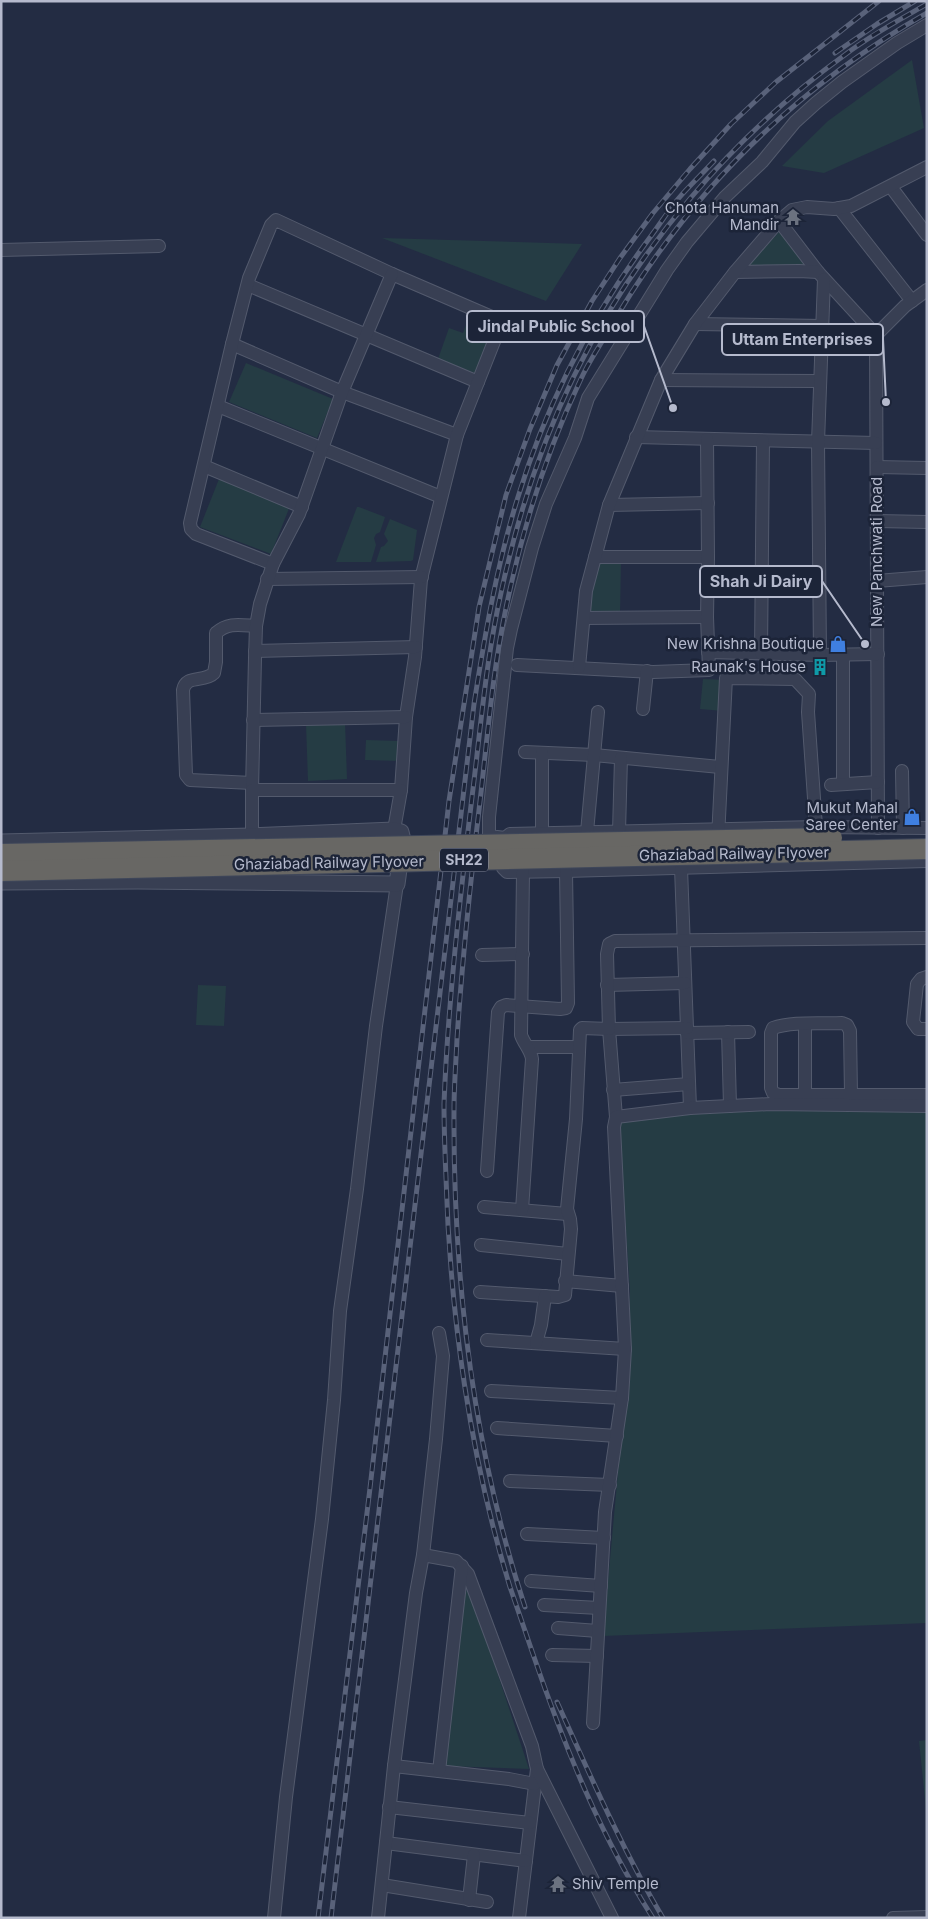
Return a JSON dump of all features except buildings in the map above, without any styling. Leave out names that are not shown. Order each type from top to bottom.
[{"type":"highway","name":"Ghaziabad Railway Flyover","points":[[1,854],[927,836]]},
{"type":"highway","name":"Ghaziabad Railway Flyover","points":[[1,871],[927,849]]},
{"type":"street","points":[[927,25],[897,43],[816,103],[795,122],[762,162],[725,197],[687,242],[667,270],[588,398],[575,438],[546,504],[532,548],[507,648],[489,817],[489,836],[505,838],[510,834],[816,827],[927,828]]},
{"type":"street","points":[[579,667],[586,591],[608,505],[661,380],[695,324],[735,272],[779,221],[792,210],[807,207],[839,208],[850,206],[891,187],[927,167]]},
{"type":"street","points":[[891,187],[927,235]]},
{"type":"street","points":[[839,208],[912,301]]},
{"type":"street","points":[[273,564],[196,534],[191,529],[190,524],[232,344],[248,285],[271,225],[276,220],[392,274],[494,318],[499,325],[457,435],[422,576],[416,647],[406,717],[401,790],[394,830]]},
{"type":"street","points":[[779,221],[821,275],[876,335],[912,301],[927,290]]},
{"type":"street","points":[[1,250],[159,246]]},
{"type":"street","points":[[735,272],[790,271],[821,275]]},
{"type":"street","points":[[252,882],[253,720],[256,626],[260,604],[273,564],[302,507],[342,392],[392,274]]},
{"type":"street","points":[[820,655],[818,442],[822,326],[821,275]]},
{"type":"street","points":[[248,285],[478,382]]},
{"type":"street","points":[[695,324],[822,326]]},
{"type":"street","name":"New Panchwati Road","points":[[876,335],[878,828]]},
{"type":"street","points":[[232,344],[342,392],[457,435]]},
{"type":"street","points":[[661,380],[819,381]]},
{"type":"street","points":[[218,406],[441,497]]},
{"type":"street","points":[[636,437],[876,443]]},
{"type":"street","points":[[517,665],[647,671],[709,670],[707,617],[708,439]]},
{"type":"street","points":[[761,653],[762,441]]},
{"type":"street","points":[[204,466],[302,507]]},
{"type":"street","points":[[877,467],[927,468]]},
{"type":"street","points":[[608,505],[708,503]]},
{"type":"street","points":[[877,521],[927,522]]},
{"type":"street","points":[[595,557],[708,558]]},
{"type":"street","points":[[267,579],[422,576]]},
{"type":"street","points":[[877,581],[927,577]]},
{"type":"street","points":[[584,618],[707,617]]},
{"type":"street","points":[[256,626],[232,624],[223,627],[216,633],[214,673],[204,679],[187,681],[184,684],[186,775],[190,780],[252,787],[401,790]]},
{"type":"street","points":[[255,651],[416,647]]},
{"type":"street","points":[[708,652],[820,655],[878,654]]},
{"type":"street","points":[[843,654],[837,785],[878,782]]},
{"type":"street","points":[[643,709],[647,671]]},
{"type":"street","points":[[716,867],[726,678],[795,679],[809,694],[808,712],[816,827]]},
{"type":"street","points":[[587,832],[598,712]]},
{"type":"street","points":[[253,720],[406,717]]},
{"type":"street","points":[[525,752],[594,755],[720,767]]},
{"type":"street","points":[[542,753],[542,834]]},
{"type":"street","points":[[619,832],[621,758]]},
{"type":"street","points":[[902,771],[903,828]]},
{"type":"street","points":[[1,842],[252,836],[394,830],[401,832],[404,840],[376,1026],[357,1189],[340,1311],[334,1400],[322,1519],[286,1797],[274,1918]]},
{"type":"street","points":[[505,838],[503,868],[508,872],[927,861]]},
{"type":"street","points":[[681,868],[690,1108]]},
{"type":"street","points":[[487,1171],[498,1012],[501,1007],[506,1005],[560,1009],[566,1008],[568,1003],[566,871]]},
{"type":"street","points":[[522,1210],[532,1059],[521,1035],[523,872]]},
{"type":"street","points":[[1,882],[138,881],[397,884]]},
{"type":"street","points":[[593,1723],[606,1512],[622,1398],[625,1349],[614,1127],[616,1117],[607,985],[607,954],[609,944],[615,942],[927,938]]},
{"type":"street","points":[[482,955],[523,954]]},
{"type":"street","points":[[927,977],[917,984],[913,1022],[918,1029],[927,1029]]},
{"type":"street","points":[[607,985],[685,983]]},
{"type":"street","points":[[851,1094],[850,1031],[847,1026],[842,1023],[805,1024],[773,1028],[771,1033],[771,1088],[773,1093],[779,1095],[927,1095]]},
{"type":"street","points":[[805,1024],[805,1094]]},
{"type":"street","points":[[480,1292],[562,1297],[565,1295],[571,1229],[570,1219],[567,1214],[576,1119],[580,1030],[582,1028],[749,1032]]},
{"type":"street","points":[[728,1032],[730,1106]]},
{"type":"street","points":[[528,1047],[579,1047]]},
{"type":"street","points":[[614,1090],[689,1084]]},
{"type":"street","points":[[616,1117],[690,1108],[771,1104],[927,1106]]},
{"type":"street","points":[[484,1207],[567,1214]]},
{"type":"street","points":[[481,1245],[568,1254]]},
{"type":"street","points":[[565,1281],[622,1286]]},
{"type":"street","points":[[536,1343],[541,1325],[545,1296]]},
{"type":"street","points":[[378,1918],[394,1766],[416,1594],[423,1555],[442,1374],[443,1356],[438,1333]]},
{"type":"street","points":[[487,1340],[625,1349]]},
{"type":"street","points":[[491,1391],[622,1398]]},
{"type":"street","points":[[497,1428],[617,1436]]},
{"type":"street","points":[[510,1481],[610,1485]]},
{"type":"street","points":[[527,1534],[604,1538]]},
{"type":"street","points":[[423,1555],[456,1561],[468,1574],[532,1746],[537,1769],[612,1918]]},
{"type":"street","points":[[439,1771],[462,1566]]},
{"type":"street","points":[[531,1581],[601,1586]]},
{"type":"street","points":[[544,1605],[599,1608]]},
{"type":"street","points":[[558,1628],[598,1631]]},
{"type":"street","points":[[552,1654],[597,1656]]},
{"type":"street","points":[[394,1766],[509,1779],[535,1784]]},
{"type":"street","points":[[518,1918],[537,1769]]},
{"type":"street","points":[[390,1807],[530,1823]]},
{"type":"street","points":[[386,1843],[526,1861]]},
{"type":"street","points":[[469,1900],[474,1854]]},
{"type":"street","points":[[382,1885],[487,1902]]},
{"type":"street","points":[[893,1918],[927,1917]]},
{"type":"shaded area","points":[[912,60],[924,128],[824,173],[782,166],[828,121]]},
{"type":"shaded area","points":[[779,232],[810,268],[745,269]]},
{"type":"shaded area","points":[[382,238],[582,244],[546,301]]},
{"type":"shaded area","points":[[470,314],[494,323],[475,373],[438,359],[449,328],[463,333]]},
{"type":"shaded area","points":[[246,363],[333,399],[317,438],[229,402]]},
{"type":"shaded area","points":[[219,479],[290,506],[271,554],[200,527]]},
{"type":"shaded area","points":[[357,507],[385,517],[380,532],[374,538],[376,545],[371,562],[336,562]]},
{"type":"shaded area","points":[[390,519],[417,530],[413,560],[376,562],[381,547],[388,541],[384,534]]},
{"type":"shaded area","points":[[598,560],[621,561],[620,615],[586,614]]},
{"type":"shaded area","points":[[712,581],[733,581],[733,597],[712,597]]},
{"type":"shaded area","points":[[703,679],[725,680],[723,711],[700,709]]},
{"type":"shaded area","points":[[345,722],[347,779],[308,781],[306,724]]},
{"type":"shaded area","points":[[366,740],[399,741],[399,761],[365,760]]},
{"type":"shaded area","points":[[198,985],[226,986],[224,1026],[196,1025]]},
{"type":"shaded area","points":[[927,1108],[927,1623],[603,1636],[621,1439],[630,1292],[619,1123],[707,1112]]},
{"type":"shaded area","points":[[469,1587],[529,1769],[445,1766],[465,1593]]},
{"type":"shaded area","points":[[927,1740],[927,1819],[919,1741]]},
{"type":"railway","points":[[318,1918],[370,1488],[449,801],[479,607],[506,495],[530,429],[557,365],[592,301],[653,213],[731,124],[776,82],[879,1]]},
{"type":"railway","points":[[835,53],[915,1]]},
{"type":"railway","points":[[653,1918],[634,1887],[601,1824],[558,1725],[510,1587],[496,1538],[473,1436],[464,1385],[457,1333],[448,1229],[444,1104],[455,950],[486,678],[504,577],[520,518],[539,460],[561,403],[574,376],[626,284],[690,198],[764,121],[804,86],[856,47],[927,4]]},
{"type":"railway","points":[[525,1607],[507,1547],[492,1486],[479,1424],[470,1362],[462,1299],[457,1235],[454,1110],[457,1039],[472,867],[497,658],[512,579],[536,492],[556,436],[583,375],[637,285],[670,237],[706,193],[744,152],[786,113],[830,77],[877,44],[927,13]]},
{"type":"railway","points":[[331,1918],[474,704],[498,573],[518,497],[530,462],[557,394],[573,361],[609,297],[630,266],[674,204],[714,161]]},
{"type":"railway","points":[[557,1702],[620,1839],[663,1918]]},
{"type":"place","name":"Chota Hanuman Mandir","points":[[793,217]]},
{"type":"place","name":"Uttam Enterprises","points":[[886,402]]},
{"type":"place","name":"Jindal Public School","points":[[673,408]]},
{"type":"place","name":"New Krishna Boutique","points":[[838,644]]},
{"type":"place","name":"Shah Ji Dairy","points":[[865,644]]},
{"type":"place","name":"Raunak's House","points":[[820,667]]},
{"type":"place","name":"Mukut Mahal Saree Center","points":[[912,817]]},
{"type":"place","name":"Shiv Temple","points":[[558,1884]]}]
